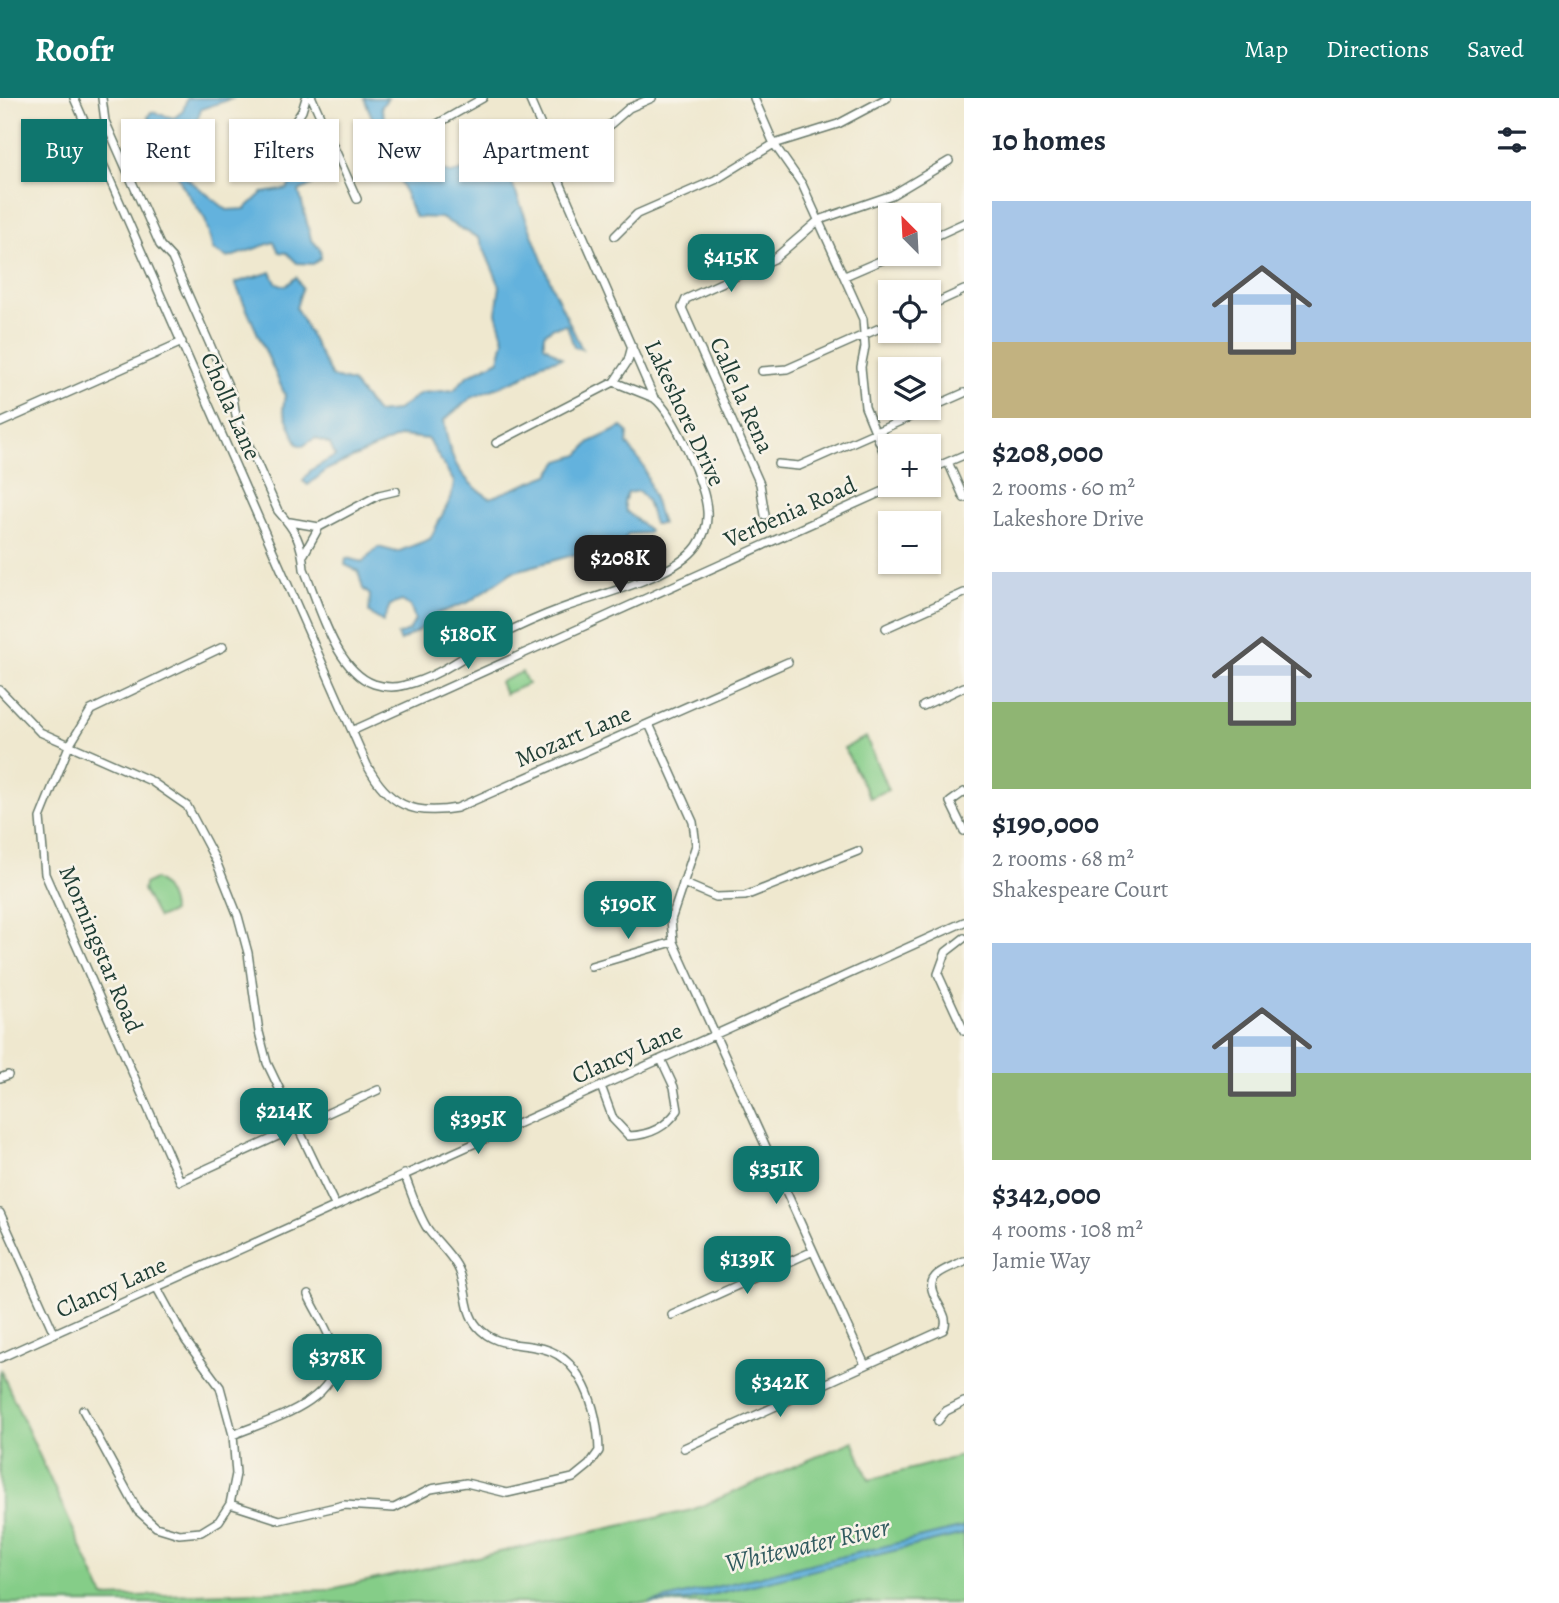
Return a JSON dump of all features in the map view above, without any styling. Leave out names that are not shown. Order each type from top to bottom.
[{"type":"street","name":"Cholla Lane","points":[[74,98],[354,730]]},
{"type":"street","points":[[296,119],[306,98]]},
{"type":"street","points":[[312,98],[321,119]]},
{"type":"street","points":[[445,119],[483,98]]},
{"type":"street","name":"Lakeshore Drive","points":[[104,100],[105,121],[160,245],[172,258],[217,359],[233,397],[236,416],[278,511],[290,522],[304,555],[304,569],[341,654],[354,672],[377,685],[392,687],[406,685],[431,675],[493,640],[551,613],[606,596],[678,563],[697,547],[707,524],[704,492],[667,411],[654,398],[544,146],[542,128],[528,98]]},
{"type":"street","points":[[614,121],[629,108],[652,98]]},
{"type":"street","points":[[754,98],[774,144],[802,184],[863,319],[865,335],[862,383],[878,442]]},
{"type":"street","points":[[615,236],[637,214],[715,180],[774,144],[838,124],[887,98]]},
{"type":"street","points":[[339,159],[357,199]]},
{"type":"street","name":"Calle la Rena","points":[[765,515],[760,485],[682,308],[686,299],[774,258],[819,220],[891,195],[949,161]]},
{"type":"street","points":[[942,233],[964,223]]},
{"type":"street","points":[[845,276],[878,262]]},
{"type":"street","points":[[941,301],[964,290]]},
{"type":"street","points":[[762,371],[787,369],[878,329]]},
{"type":"street","points":[[0,423],[182,342]]},
{"type":"street","points":[[496,443],[614,382],[628,361],[632,346]]},
{"type":"street","points":[[614,382],[654,398]]},
{"type":"street","points":[[778,464],[799,466],[964,393]]},
{"type":"street","points":[[941,465],[964,455]]},
{"type":"street","points":[[948,462],[964,498]]},
{"type":"street","points":[[304,555],[312,535],[319,527],[379,495],[396,491]]},
{"type":"street","name":"Verbenia Road","points":[[354,730],[878,494]]},
{"type":"street","points":[[290,522],[319,527]]},
{"type":"street","points":[[886,628],[964,593]]},
{"type":"street","name":"Morningstar Road","points":[[223,647],[91,710],[69,746],[40,818],[45,874],[180,1181],[298,1126]]},
{"type":"street","points":[[649,724],[788,662]]},
{"type":"street","points":[[923,706],[964,687]]},
{"type":"street","points":[[0,690],[40,732],[151,782],[187,806],[216,861],[238,916],[248,953],[259,1032],[267,1063],[335,1205]]},
{"type":"street","name":"Mozart Lane","points":[[354,730],[377,784],[401,805],[431,813],[457,808],[649,724],[693,822],[696,845],[671,920],[673,943],[717,1034],[811,1252],[865,1365]]},
{"type":"street","points":[[964,792],[951,799],[951,807],[964,831]]},
{"type":"street","points":[[684,883],[716,897],[745,897],[858,851]]},
{"type":"street","name":"Clancy Lane","points":[[0,1358],[964,922]]},
{"type":"street","points":[[964,938],[946,952],[938,974],[964,1031]]},
{"type":"street","points":[[591,966],[673,943]]},
{"type":"street","points":[[601,1086],[613,1119],[629,1136],[643,1135],[668,1124],[678,1110],[674,1087],[661,1059]]},
{"type":"street","points":[[298,1126],[377,1090]]},
{"type":"street","points":[[230,1504],[280,1520],[344,1505],[394,1508],[431,1489],[466,1483],[508,1493],[573,1478],[589,1465],[599,1451],[594,1407],[570,1364],[552,1352],[537,1347],[509,1345],[487,1336],[475,1323],[458,1267],[426,1227],[404,1174]]},
{"type":"street","points":[[0,1213],[54,1333]]},
{"type":"street","points":[[672,1315],[811,1252]]},
{"type":"street","points":[[684,1448],[943,1330],[945,1319],[932,1290],[932,1281],[938,1274],[964,1261]]},
{"type":"street","points":[[83,1410],[138,1511],[156,1527],[179,1534],[201,1532],[219,1521],[230,1504],[236,1474],[233,1435],[220,1387],[186,1341],[157,1288]]},
{"type":"street","points":[[233,1435],[320,1395],[333,1373],[335,1353],[308,1295]]},
{"type":"street","points":[[938,1421],[946,1411],[964,1402]]},
{"type":"green space","points":[[522,672],[528,684],[505,694],[500,682]]},
{"type":"green space","points":[[866,737],[888,790],[870,798],[844,748]]},
{"type":"green space","points":[[155,879],[165,889],[172,907],[172,912],[158,918],[143,890],[144,884]]},
{"type":"green space","points":[[0,1369],[104,1597],[326,1590],[692,1510],[853,1441],[869,1480],[964,1455],[964,1603],[0,1603]]},
{"type":"water","points":[[187,98],[234,98],[201,109],[198,119],[148,117],[151,112],[174,118],[183,111]]},
{"type":"water","points":[[364,98],[388,98],[381,107],[385,119],[373,119]]},
{"type":"water","points":[[445,171],[452,174],[459,171],[459,182],[480,182],[487,186],[496,182],[512,182],[555,293],[582,349],[574,347],[567,325],[554,327],[544,334],[544,345],[562,358],[542,363],[523,377],[471,398],[444,420],[457,466],[470,483],[490,498],[549,475],[559,461],[579,455],[590,442],[622,427],[628,432],[627,444],[644,467],[662,524],[654,524],[647,501],[639,491],[628,493],[624,501],[626,511],[649,530],[648,533],[628,534],[624,541],[512,572],[469,602],[436,614],[431,623],[400,641],[397,635],[409,631],[415,620],[411,607],[402,601],[390,605],[383,622],[369,613],[370,595],[363,589],[358,571],[345,565],[346,558],[363,562],[378,547],[397,552],[430,539],[451,498],[454,482],[428,439],[401,436],[328,469],[308,485],[303,481],[311,470],[335,456],[330,444],[315,438],[303,446],[297,444],[283,409],[285,395],[235,283],[271,272],[276,283],[286,286],[296,277],[302,288],[296,308],[332,377],[352,382],[377,413],[396,411],[421,393],[454,390],[467,376],[499,360],[504,340],[496,313],[500,286],[479,238],[441,218],[415,217],[401,182],[445,182]]},
{"type":"water","points":[[181,182],[192,182],[227,210],[245,209],[262,193],[287,189],[291,182],[317,182],[299,191],[311,239],[320,249],[321,258],[313,264],[297,263],[287,253],[279,252],[274,242],[228,258],[213,250],[205,219]]},
{"type":"water","points":[[964,1527],[964,1534],[686,1601],[649,1603]]},
{"type":"water label","name":"Whitewater River","points":[[807,1545]]}]
